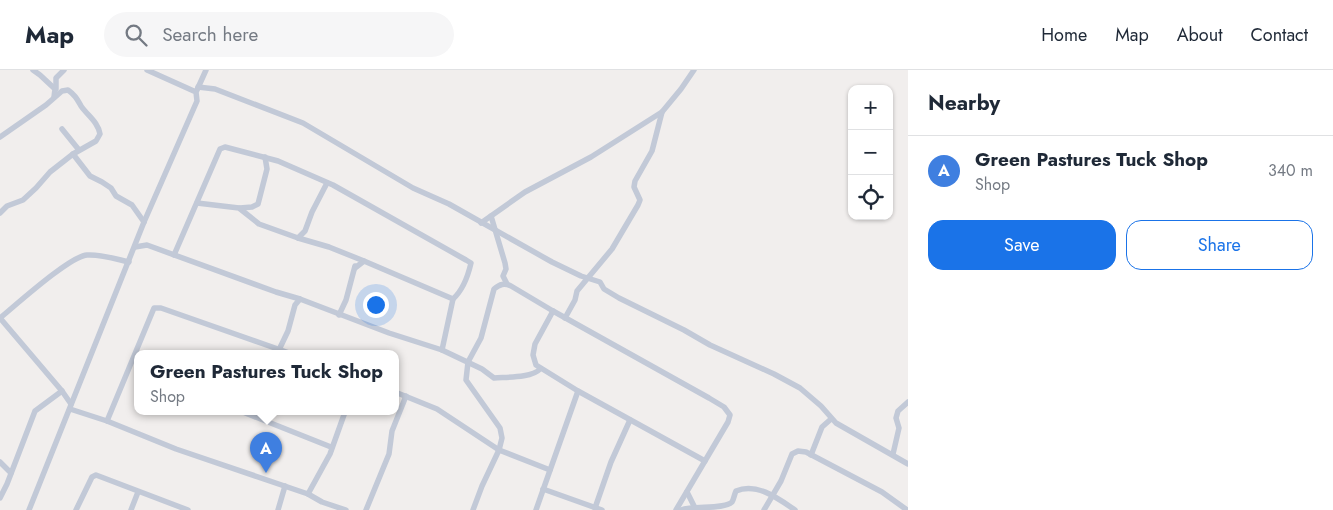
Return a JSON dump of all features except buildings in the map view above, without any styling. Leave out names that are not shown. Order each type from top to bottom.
[{"type":"street","points":[[0,213],[7,206],[23,200],[50,172],[76,152],[99,138],[99,130],[74,94],[68,90],[55,89],[33,70]]},
{"type":"street","points":[[54,97],[56,78],[64,70]]},
{"type":"street","points":[[147,70],[197,89],[213,89],[303,123],[413,188],[450,204],[552,262],[600,282],[604,289],[619,298],[684,330],[710,346],[774,374],[800,388],[821,406],[831,419],[908,464]]},
{"type":"street","points":[[481,223],[525,192],[598,153],[662,112],[694,70]]},
{"type":"street","points":[[29,510],[144,222],[194,110],[197,101],[197,89],[205,73]]},
{"type":"street","points":[[205,73],[213,89]]},
{"type":"street","points":[[0,136],[46,105],[62,91]]},
{"type":"street","points":[[565,318],[575,300],[577,292],[612,249],[638,205],[640,200],[634,187],[652,151],[662,112]]},
{"type":"street","points":[[62,129],[90,176],[102,182],[116,196],[132,205],[144,222]]},
{"type":"street","points":[[174,254],[220,149],[225,147],[275,160],[327,182],[470,263],[460,292],[453,299],[442,350]]},
{"type":"street","points":[[255,220],[267,166],[265,157]]},
{"type":"street","points":[[267,166],[275,160]]},
{"type":"street","points":[[298,238],[305,231],[327,182]]},
{"type":"street","points":[[197,203],[239,208],[252,207],[258,204]]},
{"type":"street","points":[[239,208],[259,224],[329,247],[453,299]]},
{"type":"street","points":[[473,510],[499,450],[502,438],[500,428],[466,380],[468,362],[481,338],[494,289],[499,285],[506,269],[491,216]]},
{"type":"street","points":[[140,232],[147,245]]},
{"type":"street","points":[[135,248],[147,245],[300,299],[339,315],[442,350],[482,369],[494,378],[528,376],[536,374],[540,369]]},
{"type":"street","points":[[129,262],[93,255],[77,258],[63,267],[0,318],[62,391],[70,406],[176,449],[308,494],[322,502],[346,510]]},
{"type":"street","points":[[339,315],[346,300],[355,268],[356,262],[354,257]]},
{"type":"street","points":[[355,268],[364,262]]},
{"type":"street","points":[[503,276],[507,284],[709,398],[728,411],[730,415],[728,422],[676,510]]},
{"type":"street","points":[[499,285],[507,284]]},
{"type":"street","points":[[279,350],[288,331],[295,306],[300,299]]},
{"type":"street","points":[[139,350],[154,308],[158,307],[273,350]]},
{"type":"street","points":[[553,311],[535,344],[532,355],[540,369],[705,461]]},
{"type":"street","points":[[107,421],[134,364]]},
{"type":"street","points":[[0,498],[35,411],[62,391]]},
{"type":"street","points":[[536,510],[578,391]]},
{"type":"street","points":[[399,393],[437,409],[499,450],[550,470]]},
{"type":"street","points":[[399,413],[406,396]]},
{"type":"street","points":[[893,454],[899,428],[896,418],[898,411],[908,402]]},
{"type":"street","points":[[254,415],[331,447]]},
{"type":"street","points":[[308,494],[330,454],[344,415]]},
{"type":"street","points":[[366,510],[389,454],[392,430],[398,415]]},
{"type":"street","points":[[811,455],[822,427],[831,419]]},
{"type":"street","points":[[595,508],[611,462],[630,420]]},
{"type":"street","points":[[764,510],[781,481],[792,454],[798,451],[806,452],[882,492],[907,510]]},
{"type":"street","points":[[0,462],[11,473]]},
{"type":"street","points":[[76,510],[92,477],[96,475],[188,510]]},
{"type":"street","points":[[278,510],[285,486]]},
{"type":"street","points":[[543,488],[602,510]]},
{"type":"street","points":[[681,510],[727,506],[731,503],[736,491],[746,488],[754,488],[773,494],[795,510]]},
{"type":"street","points":[[131,510],[138,492]]},
{"type":"street","points":[[687,492],[695,509]]},
{"type":"street","points":[[769,503],[780,500]]},
{"type":"place","name":"Green Pastures Tuck Shop","points":[[266,473]]}]
